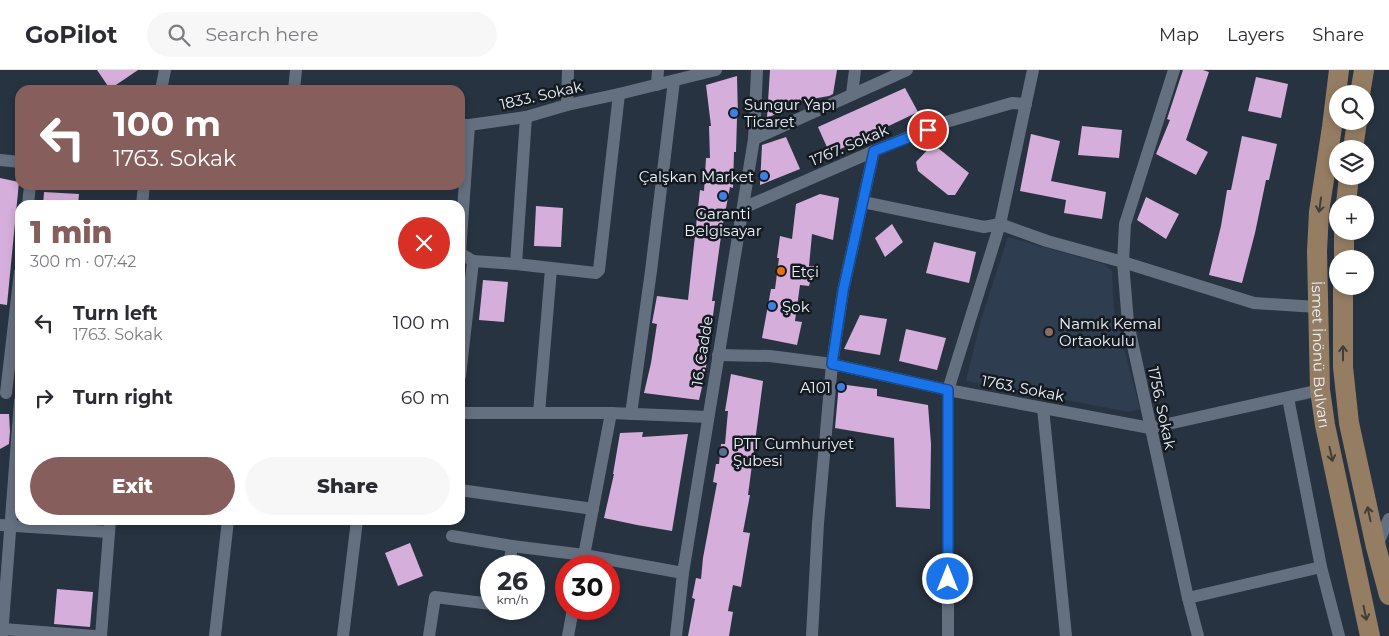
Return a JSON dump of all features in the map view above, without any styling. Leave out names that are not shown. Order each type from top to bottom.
[{"type":"main road","name":"İsmet İnönü Bulvarı","points":[[1339,70],[1319,212],[1317,251],[1320,390],[1325,425],[1370,636]]},
{"type":"main road","points":[[1362,85],[1364,70]]},
{"type":"main road","name":"İsmet İnönü Bulvarı","points":[[1343,295],[1343,367],[1349,423],[1376,547],[1389,595]]},
{"type":"street","points":[[162,85],[166,70]]},
{"type":"street","points":[[294,85],[296,70]]},
{"type":"street","points":[[567,105],[568,70]]},
{"type":"street","points":[[657,84],[658,70]]},
{"type":"street","name":"1833. Sokak","points":[[465,125],[526,117],[567,105],[716,70]]},
{"type":"street","name":"16. Cadde","points":[[676,636],[683,573],[754,139],[757,70]]},
{"type":"street","points":[[852,94],[855,70]]},
{"type":"street","points":[[754,139],[907,70]]},
{"type":"street","points":[[948,636],[948,390],[1000,224],[1033,70]]},
{"type":"street","name":"1756. Sokak","points":[[1174,70],[1126,224],[1123,262],[1128,323],[1198,636]]},
{"type":"street","points":[[631,414],[651,271],[674,81]]},
{"type":"street","points":[[465,255],[473,261],[596,273],[599,270],[619,94]]},
{"type":"street","name":"1767. Sokak","points":[[744,208],[874,151],[946,122],[1012,103],[1026,104]]},
{"type":"street","points":[[516,264],[526,117]]},
{"type":"street","points":[[812,636],[818,523],[832,364],[843,291],[874,151]]},
{"type":"street","points":[[0,160],[15,162]]},
{"type":"street","points":[[863,202],[984,227],[1000,224],[1047,241],[1123,262],[1254,303],[1318,307]]},
{"type":"street","points":[[465,332],[473,261]]},
{"type":"street","points":[[539,413],[551,269]]},
{"type":"street","points":[[3,393],[15,312]]},
{"type":"street","name":"1763. Sokak","points":[[718,355],[770,356],[832,364],[948,390],[1150,428],[1320,390]]},
{"type":"street","points":[[1288,398],[1322,567],[1339,636]]},
{"type":"street","points":[[1043,408],[1066,636]]},
{"type":"street","points":[[465,413],[611,413],[708,417]]},
{"type":"street","points":[[584,555],[611,413]]},
{"type":"street","points":[[15,443],[5,526],[2,632],[94,636]]},
{"type":"street","points":[[465,491],[593,509]]},
{"type":"street","points":[[1376,547],[1389,519]]},
{"type":"street","points":[[216,636],[227,525]]},
{"type":"street","points":[[343,636],[356,525]]},
{"type":"street","points":[[5,526],[110,526],[101,636]]},
{"type":"street","points":[[452,536],[558,555]]},
{"type":"street","points":[[511,555],[512,546]]},
{"type":"street","points":[[620,565],[683,573]]},
{"type":"street","points":[[1188,598],[1322,567]]},
{"type":"street","points":[[429,636],[435,597],[480,603]]},
{"type":"street","points":[[568,636],[571,620]]},
{"type":"shaded area","name":"Namık Kemal Ortaokulu","points":[[1008,237],[1104,264],[1112,271],[1114,310],[1140,409],[1129,412],[966,381],[980,323]]},
{"type":"building","points":[[97,70],[138,70],[116,85],[107,85]]},
{"type":"building","points":[[770,70],[837,70],[833,94],[800,101],[800,103],[767,118]]},
{"type":"building","points":[[1183,70],[1203,70],[1209,72],[1186,140],[1208,152],[1196,175],[1156,154],[1170,120],[1167,119]]},
{"type":"building","points":[[737,76],[738,118],[736,152],[734,152],[733,188],[730,187],[722,229],[712,301],[715,301],[705,374],[699,400],[644,393],[657,324],[652,323],[657,296],[688,300],[700,190],[704,191],[706,158],[710,158],[709,126],[711,126],[706,85]]},
{"type":"building","points":[[1256,77],[1288,84],[1281,118],[1248,111]]},
{"type":"building","points":[[905,88],[918,112],[830,154],[818,127]]},
{"type":"building","points":[[1082,126],[1122,130],[1119,158],[1078,155]]},
{"type":"building","points":[[1031,134],[1060,141],[1051,181],[1106,192],[1102,219],[1064,213],[1066,200],[1020,191]]},
{"type":"building","points":[[1242,136],[1277,144],[1269,180],[1266,180],[1242,283],[1209,275],[1221,226],[1227,190],[1231,190]]},
{"type":"building","points":[[786,137],[800,169],[760,185],[762,145]]},
{"type":"building","points":[[933,144],[969,173],[955,195],[948,195],[918,171],[916,162]]},
{"type":"building","points":[[0,178],[15,181],[15,190],[18,190],[17,200],[15,200],[15,223],[7,305],[0,304]]},
{"type":"building","points":[[44,192],[79,194],[78,200],[43,200]]},
{"type":"building","points":[[820,194],[839,198],[833,240],[812,234],[809,266],[814,266],[809,286],[800,285],[795,321],[802,322],[797,345],[762,338],[771,289],[775,289],[780,236],[792,239],[796,204]]},
{"type":"building","points":[[1146,197],[1179,214],[1166,239],[1137,220]]},
{"type":"building","points":[[536,206],[563,208],[561,247],[534,246]]},
{"type":"building","points":[[892,224],[903,242],[885,257],[875,238]]},
{"type":"building","points":[[934,242],[976,252],[969,283],[926,273]]},
{"type":"building","points":[[483,280],[508,282],[504,322],[479,320]]},
{"type":"building","points":[[860,315],[887,319],[880,355],[844,349]]},
{"type":"building","points":[[906,329],[946,338],[937,370],[899,361]]},
{"type":"building","points":[[731,374],[763,381],[748,495],[750,495],[743,532],[750,533],[741,587],[733,585],[728,611],[733,612],[729,636],[688,636],[695,599],[692,598],[696,578],[701,579],[717,483],[713,482],[716,464],[719,464],[721,444],[725,444],[728,411],[725,411]]},
{"type":"building","points":[[839,384],[877,389],[877,396],[928,405],[931,444],[930,509],[896,507],[894,438],[835,428]]},
{"type":"building","points":[[0,414],[9,414],[10,431],[9,444],[0,449]]},
{"type":"building","points":[[643,432],[642,437],[688,434],[672,531],[604,518],[614,474],[620,433]]},
{"type":"building","points":[[410,543],[423,576],[398,586],[385,553]]},
{"type":"building","points":[[57,589],[93,592],[90,627],[54,624]]},
{"type":"place","name":"Sungur Yapı Ticaret","points":[[734,113]]},
{"type":"place","name":"Çalşkan Market","points":[[764,176]]},
{"type":"place","name":"Garanti Belgisayar","points":[[723,196]]},
{"type":"place","name":"Etçi","points":[[781,271]]},
{"type":"place","name":"Şok","points":[[772,306]]},
{"type":"place","name":"Namık Kemal Ortaokulu","points":[[1049,332]]},
{"type":"place","name":"A101","points":[[841,387]]},
{"type":"place","name":"PTT Cumhuriyet Şubesi","points":[[723,452]]},
{"type":"route","points":[[928,130],[874,151],[843,291],[832,364],[948,390],[948,579]]}]
